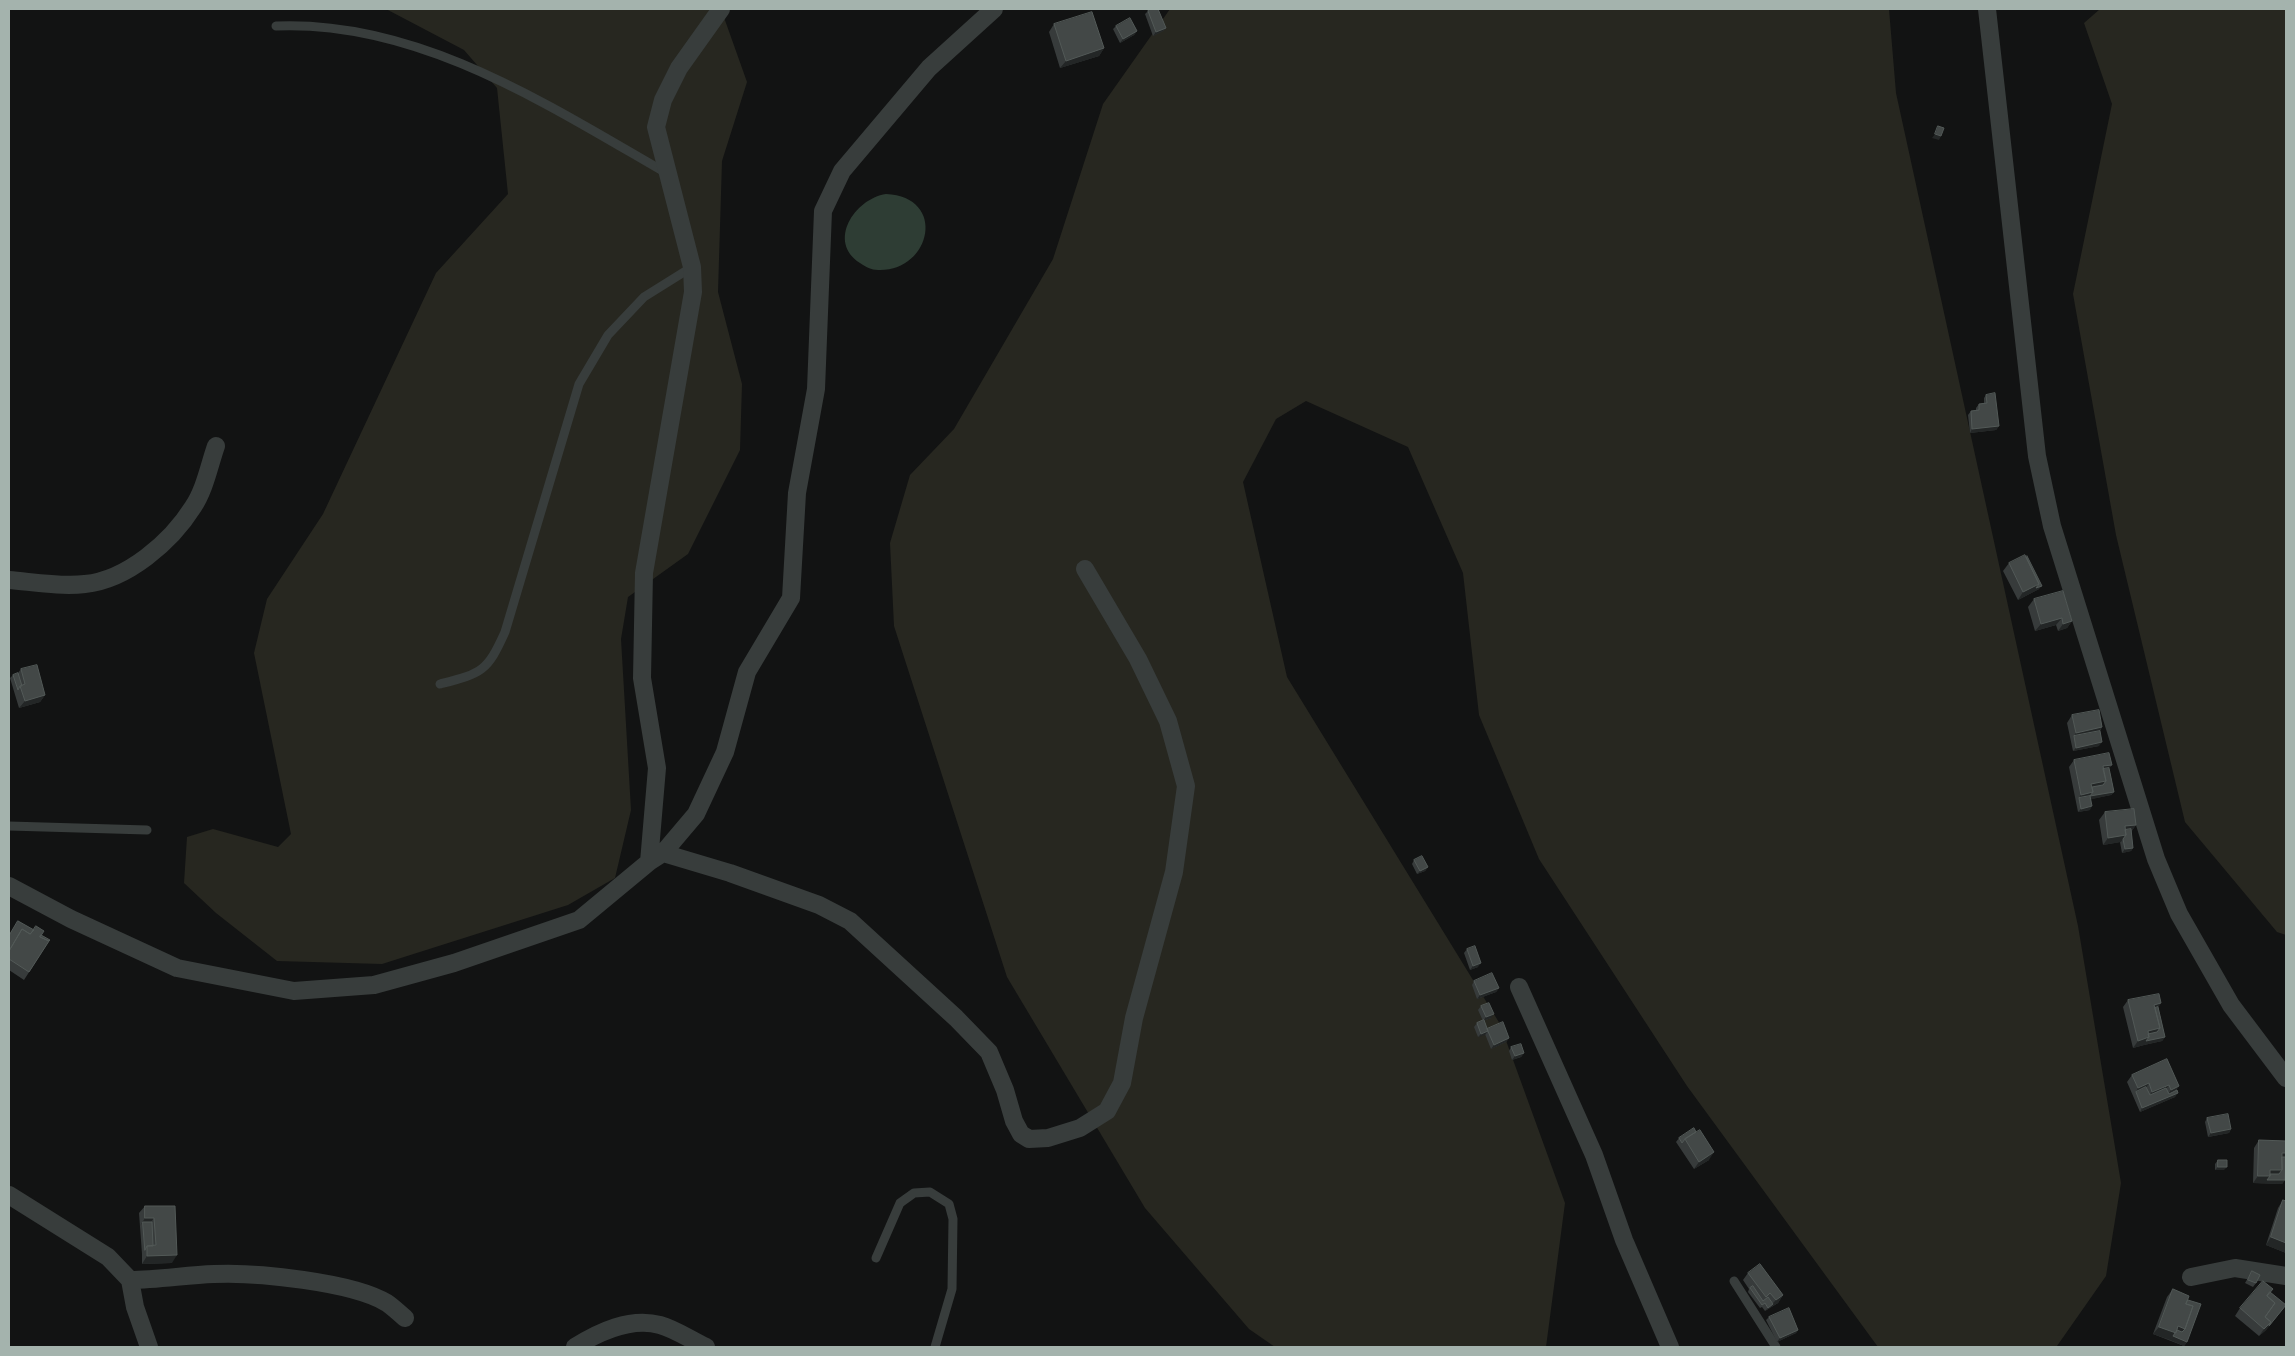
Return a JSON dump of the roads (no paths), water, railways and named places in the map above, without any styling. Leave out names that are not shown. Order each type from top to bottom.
[{"type":"street","points":[[656,858],[657,768],[642,678],[644,573],[694,292],[692,267],[656,127],[663,100],[679,68],[721,9]]},
{"type":"street","points":[[9,886],[71,919],[177,968],[294,991],[374,985],[454,963],[579,920],[656,858],[696,814],[725,752],[747,672],[791,598],[797,493],[816,389],[823,211],[842,171],[930,68],[994,9]]},
{"type":"street","points":[[1987,9],[2037,456],[2052,526],[2156,859],[2179,914],[2231,1005],[2286,1078]]},
{"type":"street","points":[[9,580],[84,584],[111,579],[129,570],[148,556],[174,531],[194,506],[216,446]]},
{"type":"street","points":[[656,858],[730,873],[810,902],[850,921],[956,1018],[990,1052],[1005,1090],[1014,1121],[1021,1134],[1029,1139],[1048,1138],[1080,1128],[1107,1111],[1122,1083],[1134,1018],[1174,872],[1186,786],[1168,721],[1138,659],[1085,569]]},
{"type":"street","points":[[1519,987],[1594,1155],[1624,1240],[1670,1347]]},
{"type":"street","points":[[9,1195],[108,1257],[121,1269],[130,1280],[135,1307],[149,1347]]},
{"type":"street","points":[[2191,1278],[2234,1268],[2270,1272],[2286,1276]]},
{"type":"street","points":[[130,1280],[165,1280],[213,1274],[291,1278],[347,1289],[372,1297],[387,1304],[405,1318]]},
{"type":"street","points":[[575,1347],[599,1332],[631,1324],[659,1324],[706,1347]]},
{"type":"lane","points":[[276,26],[333,28],[368,33],[442,55],[561,113],[668,174]]},
{"type":"lane","points":[[440,684],[475,675],[493,657],[505,632],[579,384],[608,335],[644,296],[692,267]]},
{"type":"lane","points":[[9,826],[146,830]]},
{"type":"lane","points":[[876,1258],[900,1203],[914,1193],[930,1192],[949,1204],[953,1219],[952,1289],[935,1347]]},
{"type":"lane","points":[[1734,1281],[1776,1347]]}]
